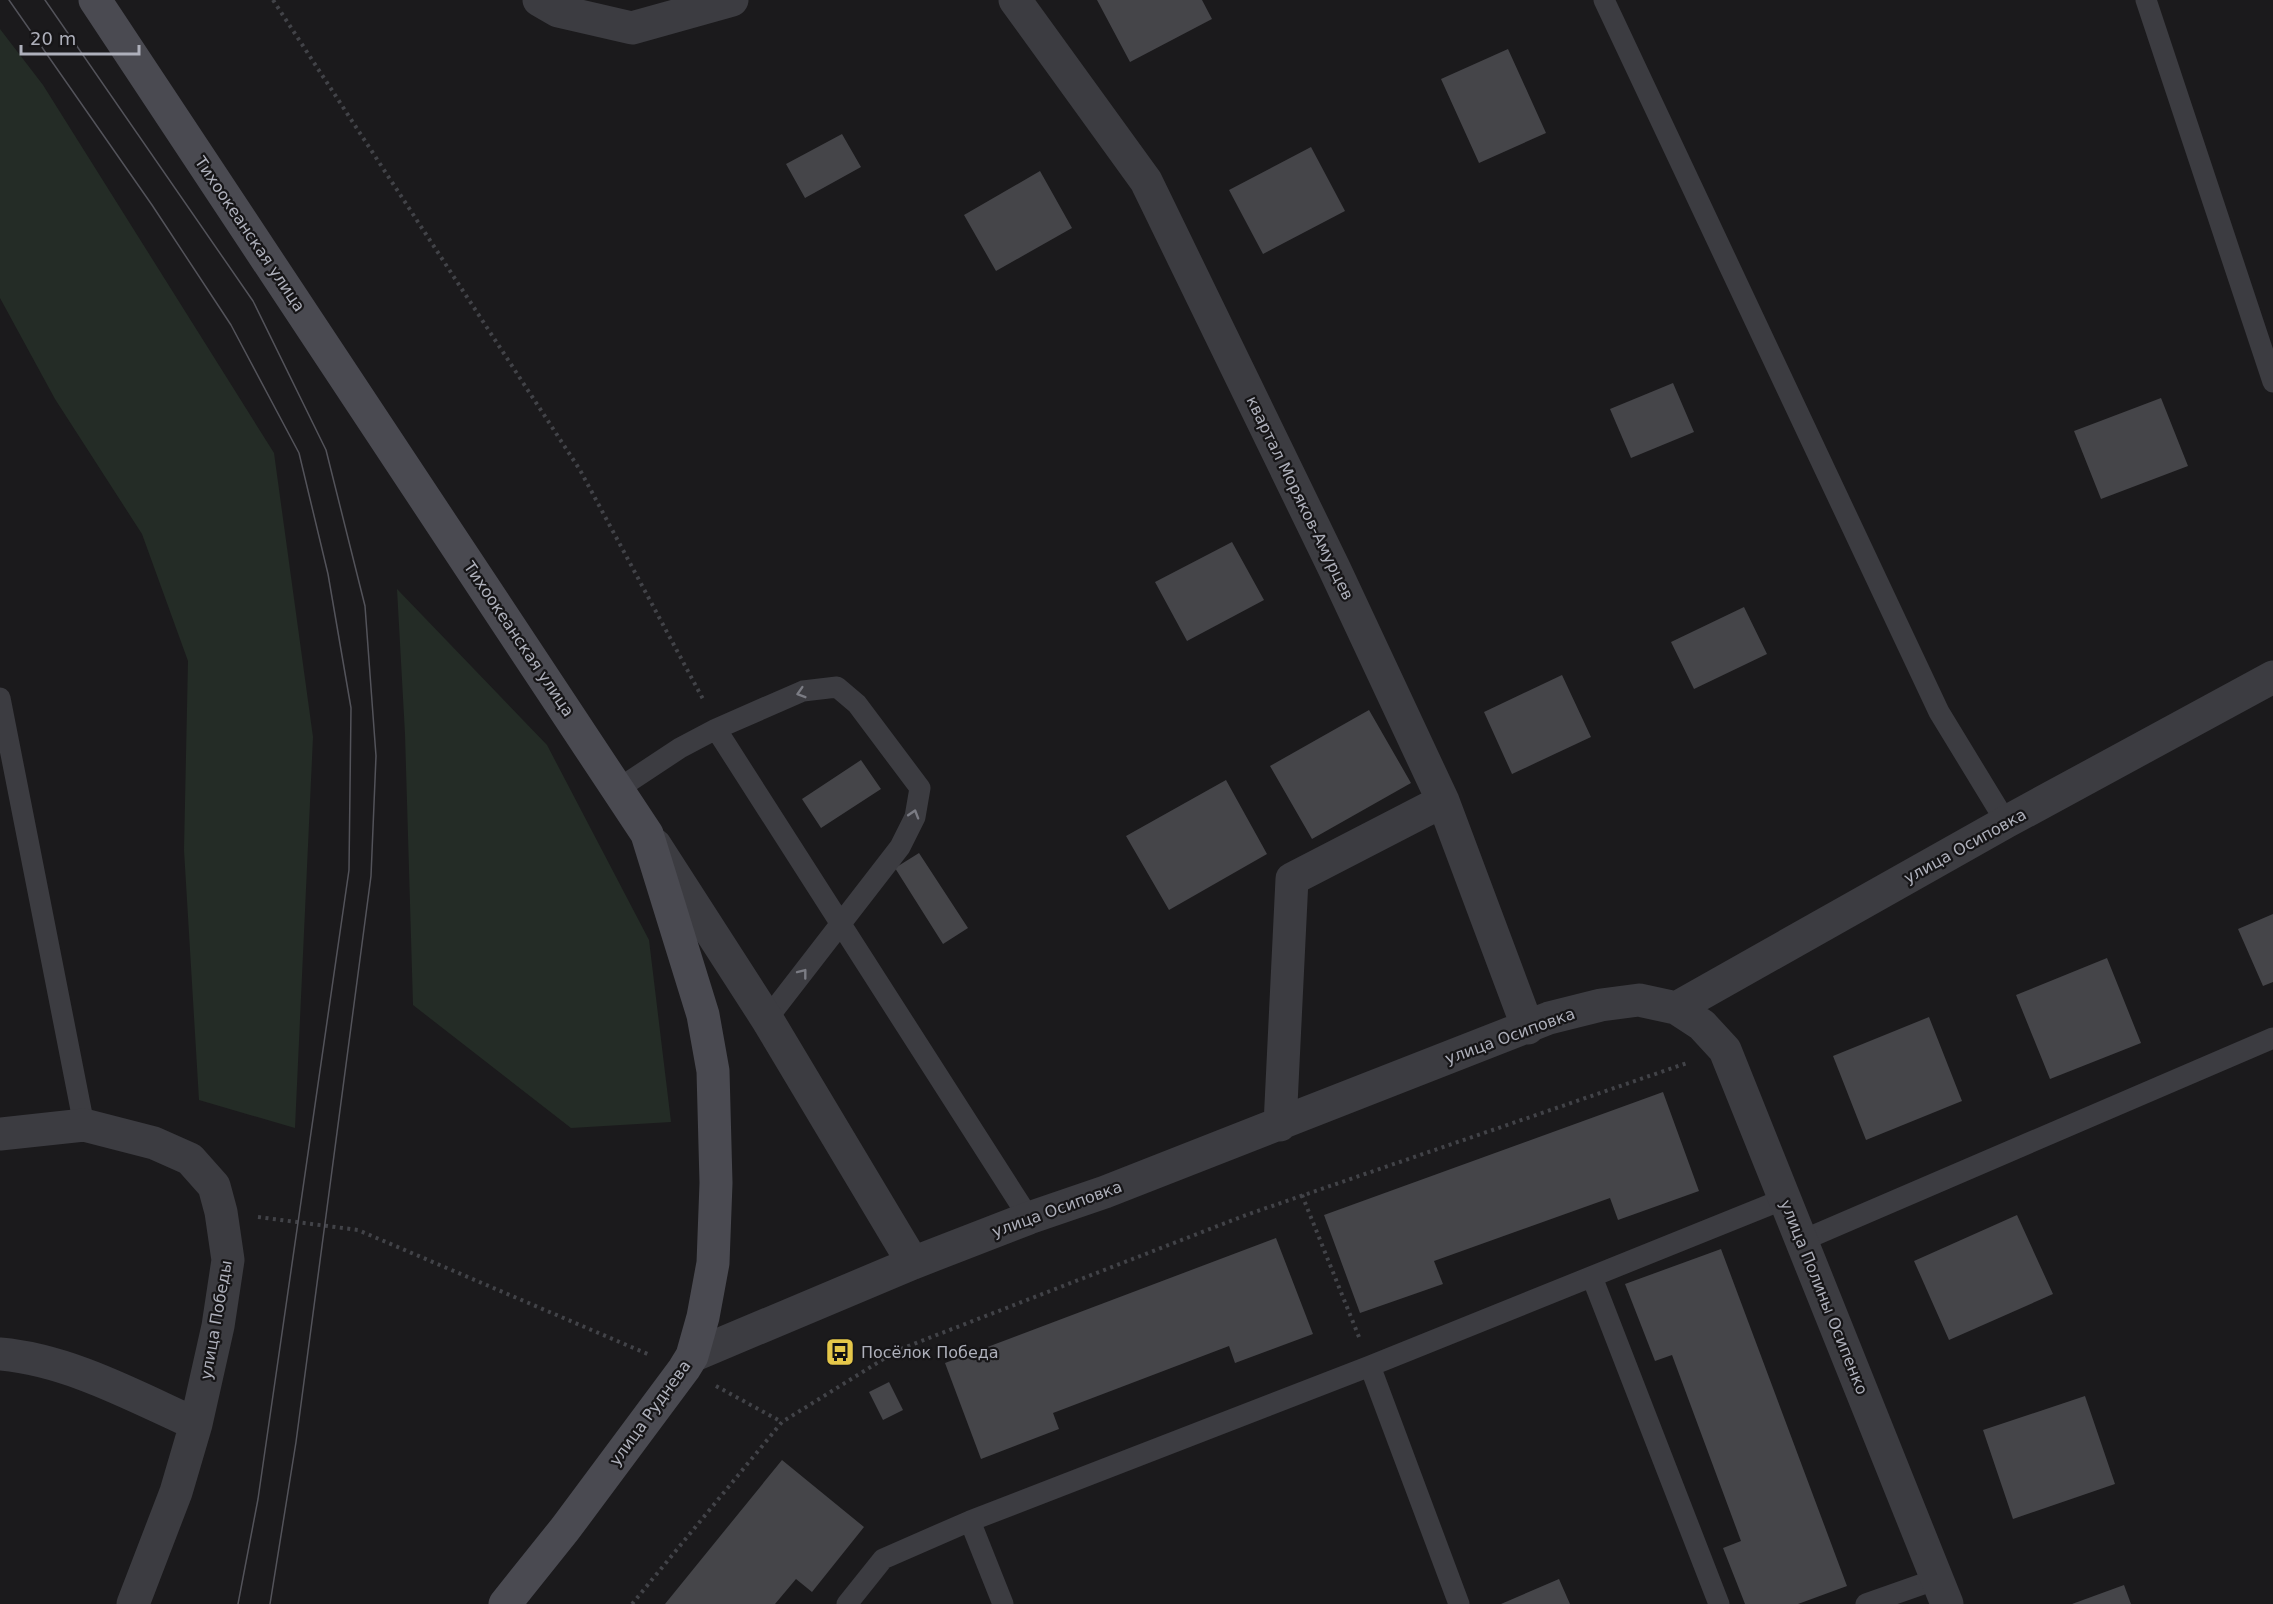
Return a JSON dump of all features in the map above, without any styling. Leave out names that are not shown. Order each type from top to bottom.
[{"type":"main road","name":"Тихоокеанская улица","points":[[95,0],[647,834],[703,1015],[713,1071],[716,1184],[713,1263],[703,1317],[688,1362]]},
{"type":"main road","name":"улица Руднева","points":[[505,1604],[565,1529],[688,1362]]},
{"type":"street","points":[[539,0],[558,11],[632,28],[732,0]]},
{"type":"street","name":"квартал Моряков-Амурцев","points":[[1015,0],[1146,181],[1335,570],[1443,801],[1528,1028]]},
{"type":"street","name":"улица Осиповка","points":[[913,1263],[1280,1125],[1549,1018],[1601,1005],[1639,1000],[1676,1008],[2006,822],[2273,677]]},
{"type":"street","points":[[1280,1125],[1292,879],[1443,801]]},
{"type":"street","points":[[647,834],[767,1019],[913,1263]]},
{"type":"street","name":"улица Полины Осипенко","points":[[1676,1008],[1702,1025],[1725,1050],[1942,1592]]},
{"type":"street","name":"улица Победы","points":[[0,1134],[84,1125],[154,1143],[190,1159],[214,1185],[221,1212],[228,1260],[218,1326],[196,1424],[176,1492],[133,1604]]},
{"type":"street","name":"улица Руднева","points":[[688,1362],[913,1263]]},
{"type":"street","points":[[0,1354],[71,1370],[118,1388],[196,1424]]},
{"type":"lane","points":[[1604,0],[1939,712],[2006,822]]},
{"type":"lane","points":[[2146,0],[2273,382]]},
{"type":"lane","points":[[618,789],[680,748],[716,729],[803,691],[837,687],[857,704],[920,788],[915,817],[900,847],[767,1019]]},
{"type":"lane","points":[[0,698],[84,1125]]},
{"type":"lane","points":[[716,729],[1029,1218]]},
{"type":"lane","points":[[1801,1241],[2273,1038]]},
{"type":"lane","points":[[847,1604],[884,1559],[970,1521],[1370,1366],[1784,1199]]},
{"type":"lane","points":[[1592,1277],[1719,1604]]},
{"type":"lane","points":[[1370,1366],[1459,1604]]},
{"type":"lane","points":[[970,1521],[1004,1604]]},
{"type":"lane","points":[[1866,1604],[1942,1592]]},
{"type":"path","points":[[273,0],[580,470],[699,690],[716,729]]},
{"type":"path","points":[[632,1604],[782,1422],[898,1350],[1246,1215],[1725,1050]]},
{"type":"path","points":[[1302,1195],[1370,1366]]},
{"type":"path","points":[[221,1212],[358,1230],[688,1362],[782,1422]]},
{"type":"shaded area","points":[[0,29],[43,85],[274,453],[313,737],[295,1128],[199,1100],[184,850],[188,661],[142,534],[55,399],[0,298]]},
{"type":"shaded area","points":[[397,589],[547,745],[649,940],[671,1122],[571,1128],[413,1005],[405,734]]},
{"type":"building","points":[[1097,0],[1202,0],[1212,19],[1130,62]]},
{"type":"building","points":[[1508,49],[1546,133],[1479,163],[1441,79]]},
{"type":"building","points":[[842,134],[861,167],[805,198],[786,164]]},
{"type":"building","points":[[1311,147],[1345,211],[1263,254],[1229,190]]},
{"type":"building","points":[[1040,171],[1072,228],[996,271],[964,215]]},
{"type":"building","points":[[1673,383],[1694,432],[1631,458],[1610,409]]},
{"type":"building","points":[[2161,398],[2188,466],[2101,499],[2074,431]]},
{"type":"building","points":[[1232,542],[1264,600],[1187,641],[1155,582]]},
{"type":"building","points":[[1744,607],[1767,654],[1694,689],[1671,642]]},
{"type":"building","points":[[1562,675],[1591,737],[1512,774],[1484,712]]},
{"type":"building","points":[[1369,710],[1411,783],[1312,839],[1270,766]]},
{"type":"building","points":[[861,760],[881,789],[821,828],[802,799]]},
{"type":"building","points":[[1226,780],[1267,854],[1169,910],[1126,836]]},
{"type":"building","points":[[919,853],[968,928],[943,944],[895,868]]},
{"type":"building","points":[[2273,914],[2273,982],[2263,986],[2238,929]]},
{"type":"building","points":[[2107,958],[2141,1043],[2050,1079],[2016,995]]},
{"type":"building","points":[[1929,1017],[1962,1101],[1866,1140],[1833,1056]]},
{"type":"building","points":[[1663,1092],[1699,1191],[1618,1220],[1610,1198],[1434,1261],[1443,1284],[1360,1313],[1324,1215]]},
{"type":"building","points":[[2017,1215],[2053,1294],[1949,1340],[1914,1261]]},
{"type":"building","points":[[1276,1238],[1313,1334],[1235,1363],[1229,1346],[1053,1413],[1059,1429],[981,1459],[945,1363]]},
{"type":"building","points":[[1721,1249],[1847,1586],[1798,1604],[1745,1604],[1723,1548],[1741,1541],[1672,1355],[1655,1361],[1625,1284]]},
{"type":"building","points":[[889,1382],[903,1410],[883,1420],[869,1392]]},
{"type":"building","points":[[2085,1396],[2115,1484],[2013,1519],[1983,1430]]},
{"type":"building","points":[[782,1460],[864,1527],[812,1592],[796,1579],[775,1604],[665,1604]]},
{"type":"building","points":[[1559,1579],[1570,1604],[1501,1604]]},
{"type":"building","points":[[2124,1585],[2131,1604],[2072,1604]]},
{"type":"tram line","points":[[9,0],[152,205],[231,325],[299,453],[328,574],[351,708],[349,870],[258,1499],[238,1604]]},
{"type":"tram line","points":[[45,0],[253,301],[326,450],[365,606],[376,756],[371,876],[296,1442],[270,1604]]},
{"type":"place","name":"Посёлок Победа","points":[[840,1352]]}]
